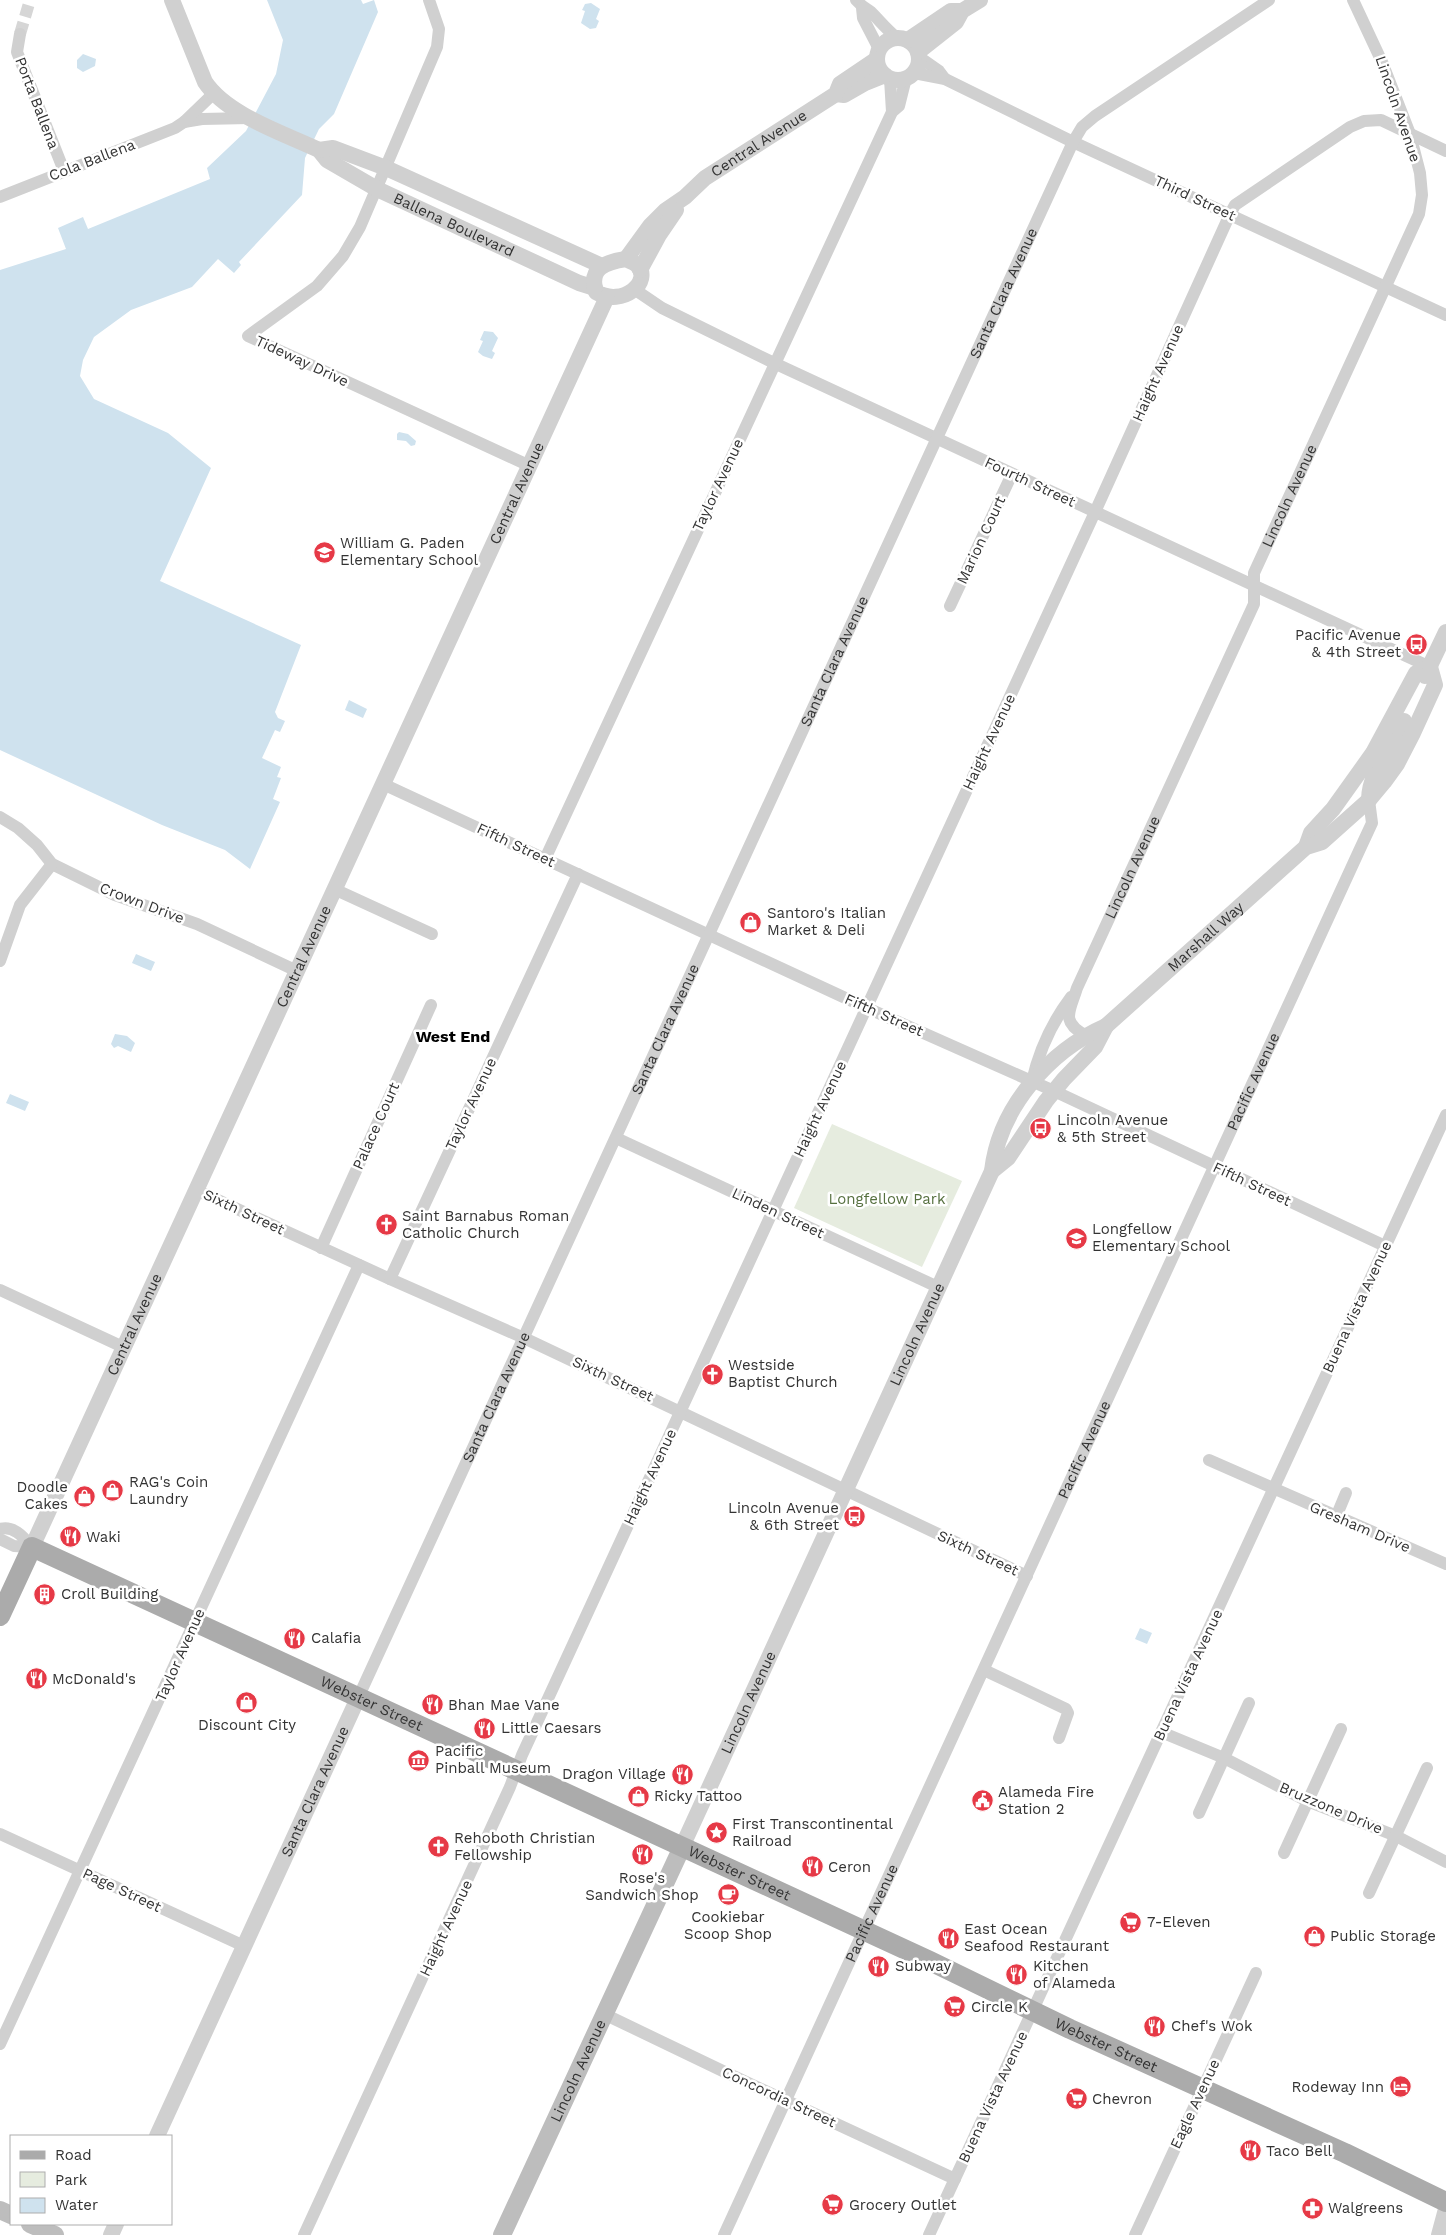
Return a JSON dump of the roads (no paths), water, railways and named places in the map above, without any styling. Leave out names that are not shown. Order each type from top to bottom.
[{"type":"main road","name":"Webster Street","points":[[32,1548],[1202,2089],[1345,2153],[1446,2202]]},
{"type":"main road","name":"Central Avenue","points":[[0,1616],[32,1548]]},
{"type":"main road","name":"Lincoln Avenue","points":[[502,2235],[682,1847]]},
{"type":"main road","points":[[32,2225],[55,2235]]},
{"type":"street","name":"Ballena Boulevard","points":[[172,0],[206,82],[213,94],[231,108],[319,150],[327,160],[377,189],[601,293]]},
{"type":"street","name":"Tideway Drive","points":[[429,0],[439,28],[436,47],[360,227],[342,256],[317,286],[248,336],[530,466]]},
{"type":"street","name":"Central Avenue","points":[[836,94],[844,95],[905,61],[951,11],[962,12],[980,0]]},
{"type":"street","name":"Santa Clara Avenue","points":[[156,2135],[1073,142],[1082,127],[1095,116],[1269,0]]},
{"type":"street","name":"Lincoln Avenue","points":[[1084,1035],[1070,1026],[1068,1018],[1077,988],[1254,604],[1254,573],[1419,214],[1422,195],[1420,173],[1410,134],[1382,62],[1353,0]]},
{"type":"street","name":"Third Street","points":[[859,4],[878,54]]},
{"type":"street","name":"Third Street","points":[[859,4],[870,11],[905,61],[1073,142],[1446,315]]},
{"type":"street","name":"Porta Ballena","points":[[20,34],[17,52],[64,171]]},
{"type":"street","name":"Central Avenue","points":[[626,259],[650,226],[666,210],[685,197],[705,178],[836,94],[840,84],[878,54],[884,44],[905,61]]},
{"type":"street","points":[[878,54],[881,71],[905,61]]},
{"type":"street","name":"Taylor Avenue","points":[[545,859],[892,112],[905,61]]},
{"type":"street","name":"Cola Ballena","points":[[0,196],[175,128],[184,122],[213,94]]},
{"type":"street","name":"Cola Ballena","points":[[184,122],[221,118],[251,118]]},
{"type":"street","name":"Haight Avenue","points":[[304,2235],[1230,214],[1235,205],[1350,127],[1364,120],[1381,120],[1446,150]]},
{"type":"street","name":"Ballena Boulevard","points":[[319,150],[333,148],[386,168],[602,266]]},
{"type":"street","name":"Central Avenue","points":[[640,270],[659,235],[685,197]]},
{"type":"street","points":[[626,259],[636,264],[640,270],[640,277],[634,290],[620,298],[601,293],[593,283],[595,274],[602,266],[610,262],[626,259]]},
{"type":"street","name":"Fourth Street","points":[[634,290],[662,308],[774,363],[1430,667]]},
{"type":"street","name":"Central Avenue","points":[[32,1548],[530,466],[601,293]]},
{"type":"street","name":"Marion Court","points":[[950,606],[1012,474]]},
{"type":"street","points":[[1369,800],[1369,787],[1375,773],[1398,733],[1446,632]]},
{"type":"street","name":"Marshall Way","points":[[1306,847],[1311,833],[1354,782],[1389,726],[1416,674],[1430,667]]},
{"type":"street","name":"Fifth Street","points":[[383,784],[867,1008],[1054,1091],[1385,1246]]},
{"type":"street","name":"Marshall Way","points":[[1032,1081],[1084,1035],[1106,1026],[1306,847],[1322,842],[1369,800]]},
{"type":"street","name":"Pacific Avenue","points":[[724,2235],[1372,823],[1369,800]]},
{"type":"street","name":"Crown Drive","points":[[0,817],[18,828],[37,845],[52,864],[114,895],[197,924],[297,971]]},
{"type":"street","points":[[0,961],[20,905],[52,864]]},
{"type":"street","name":"Taylor Avenue","points":[[390,1280],[578,874]]},
{"type":"street","points":[[334,889],[432,934]]},
{"type":"street","name":"Lincoln Avenue","points":[[682,1847],[940,1288],[992,1171],[994,1152],[1011,1115],[1032,1081],[1035,1065],[1060,1012],[1077,988]]},
{"type":"street","name":"Palace Court","points":[[321,1248],[431,1005]]},
{"type":"street","name":"Marshall Way","points":[[1054,1091],[1095,1047],[1106,1026]]},
{"type":"street","points":[[1016,1144],[1018,1126],[1025,1110],[1032,1081]]},
{"type":"street","name":"Lincoln Avenue","points":[[992,1171],[1008,1158],[1054,1091]]},
{"type":"street","name":"Buena Vista Avenue","points":[[929,2235],[1446,1115]]},
{"type":"street","name":"Linden Street","points":[[616,1138],[940,1288]]},
{"type":"street","name":"Sixth Street","points":[[196,1190],[390,1280],[524,1338],[1027,1576]]},
{"type":"street","name":"Taylor Avenue","points":[[0,2044],[359,1265]]},
{"type":"street","points":[[0,1290],[124,1346]]},
{"type":"street","name":"Gresham Drive","points":[[1209,1460],[1273,1490],[1446,1564]]},
{"type":"street","points":[[1336,1517],[1346,1493]]},
{"type":"street","name":"Webster Street","points":[[0,1529],[6,1528],[20,1534],[32,1548]]},
{"type":"street","name":"Webster Street","points":[[0,1539],[14,1546],[32,1548]]},
{"type":"street","points":[[984,1670],[1066,1709],[1068,1713],[1059,1738]]},
{"type":"street","points":[[1199,1813],[1249,1704]]},
{"type":"street","points":[[1284,1853],[1341,1729]]},
{"type":"street","name":"Bruzzone Drive","points":[[1161,1732],[1224,1758],[1307,1802],[1396,1836],[1446,1862]]},
{"type":"street","points":[[1369,1893],[1427,1768]]},
{"type":"street","name":"Page Street","points":[[0,1834],[244,1946]]},
{"type":"street","name":"Eagle Avenue","points":[[1135,2235],[1256,1973]]},
{"type":"street","name":"Concordia Street","points":[[604,2014],[955,2179]]},
{"type":"street","points":[[1439,2235],[1446,2209]]},
{"type":"water","points":[[267,0],[361,0],[363,4],[374,0],[378,12],[334,114],[319,129],[305,158],[302,195],[239,262],[241,265],[234,273],[218,259],[192,287],[131,310],[94,337],[83,360],[80,376],[94,399],[168,433],[211,468],[160,581],[301,645],[275,712],[278,718],[285,721],[280,732],[275,730],[262,758],[281,767],[277,777],[281,778],[273,799],[280,802],[250,869],[225,850],[162,825],[0,750],[0,270],[66,249],[58,228],[83,217],[88,229],[210,179],[207,168],[246,131],[276,74],[283,40]]},
{"type":"water","points":[[591,3],[600,9],[596,19],[599,21],[596,28],[590,29],[581,23],[585,11],[582,10],[585,4]]},
{"type":"water","points":[[83,54],[96,59],[95,66],[83,72],[77,68],[77,60]]},
{"type":"water","points":[[484,331],[493,332],[498,338],[492,351],[495,353],[492,359],[478,352],[483,341],[480,340]]},
{"type":"water","points":[[399,432],[408,434],[416,441],[415,445],[411,446],[406,441],[397,440]]},
{"type":"water","points":[[349,700],[367,709],[363,718],[345,710]]},
{"type":"water","points":[[136,954],[155,962],[151,971],[132,963]]},
{"type":"water","points":[[115,1034],[127,1036],[135,1043],[131,1052],[118,1046],[114,1048],[111,1044]]},
{"type":"water","points":[[10,1094],[29,1102],[25,1111],[6,1103]]},
{"type":"water","points":[[1140,1628],[1152,1633],[1147,1644],[1135,1639]]},
{"type":"tunnel","points":[[20,34],[30,0]]},
{"type":"place","name":"William G. Paden Elementary School","points":[[324,552]]},
{"type":"place","name":"Pacific Avenue & 4th Street","points":[[1417,644]]},
{"type":"place","name":"Santoro's Italian Market & Deli","points":[[751,922]]},
{"type":"place","name":"Lincoln Avenue & 5th Street","points":[[1041,1129]]},
{"type":"place","name":"Saint Barnabus Roman Catholic Church","points":[[386,1225]]},
{"type":"place","name":"Longfellow Elementary School","points":[[1076,1238]]},
{"type":"place","name":"Westside Baptist Church","points":[[712,1374]]},
{"type":"place","name":"RAG's Coin Laundry","points":[[113,1491]]},
{"type":"place","name":"Doodle Cakes","points":[[84,1496]]},
{"type":"place","name":"Lincoln Avenue & 6th Street","points":[[855,1517]]},
{"type":"place","name":"Waki","points":[[70,1537]]},
{"type":"place","name":"Croll Building","points":[[45,1594]]},
{"type":"place","name":"Calafia","points":[[295,1638]]},
{"type":"place","name":"McDonald's","points":[[36,1679]]},
{"type":"place","name":"Discount City","points":[[247,1702]]},
{"type":"place","name":"Bhan Mae Vane","points":[[432,1705]]},
{"type":"place","name":"Little Caesars","points":[[485,1728]]},
{"type":"place","name":"Pacific Pinball Museum","points":[[419,1760]]},
{"type":"place","name":"Dragon Village","points":[[682,1774]]},
{"type":"place","name":"Ricky Tattoo","points":[[638,1796]]},
{"type":"place","name":"Alameda Fire Station 2","points":[[982,1801]]},
{"type":"place","name":"First Transcontinental Railroad","points":[[716,1833]]},
{"type":"place","name":"Rehoboth Christian Fellowship","points":[[438,1847]]},
{"type":"place","name":"Rose's Sandwich Shop","points":[[642,1855]]},
{"type":"place","name":"Ceron","points":[[812,1867]]},
{"type":"place","name":"Cookiebar Scoop Shop","points":[[728,1894]]},
{"type":"place","name":"7-Eleven","points":[[1131,1922]]},
{"type":"place","name":"Public Storage","points":[[1314,1936]]},
{"type":"place","name":"East Ocean Seafood Restaurant","points":[[948,1938]]},
{"type":"place","name":"Subway","points":[[879,1966]]},
{"type":"place","name":"Kitchen of Alameda","points":[[1017,1975]]},
{"type":"place","name":"Circle K","points":[[955,2007]]},
{"type":"place","name":"Chef's Wok","points":[[1155,2026]]},
{"type":"place","name":"Rodeway Inn","points":[[1400,2087]]},
{"type":"place","name":"Chevron","points":[[1076,2099]]},
{"type":"place","name":"Taco Bell","points":[[1250,2151]]},
{"type":"place","name":"Grocery Outlet","points":[[833,2205]]},
{"type":"place","name":"Walgreens","points":[[1312,2208]]},
{"type":"district","name":"West End","points":[[453,1036]]},
{"type":"park label","name":"Longfellow Park","points":[[887,1199]]}]
